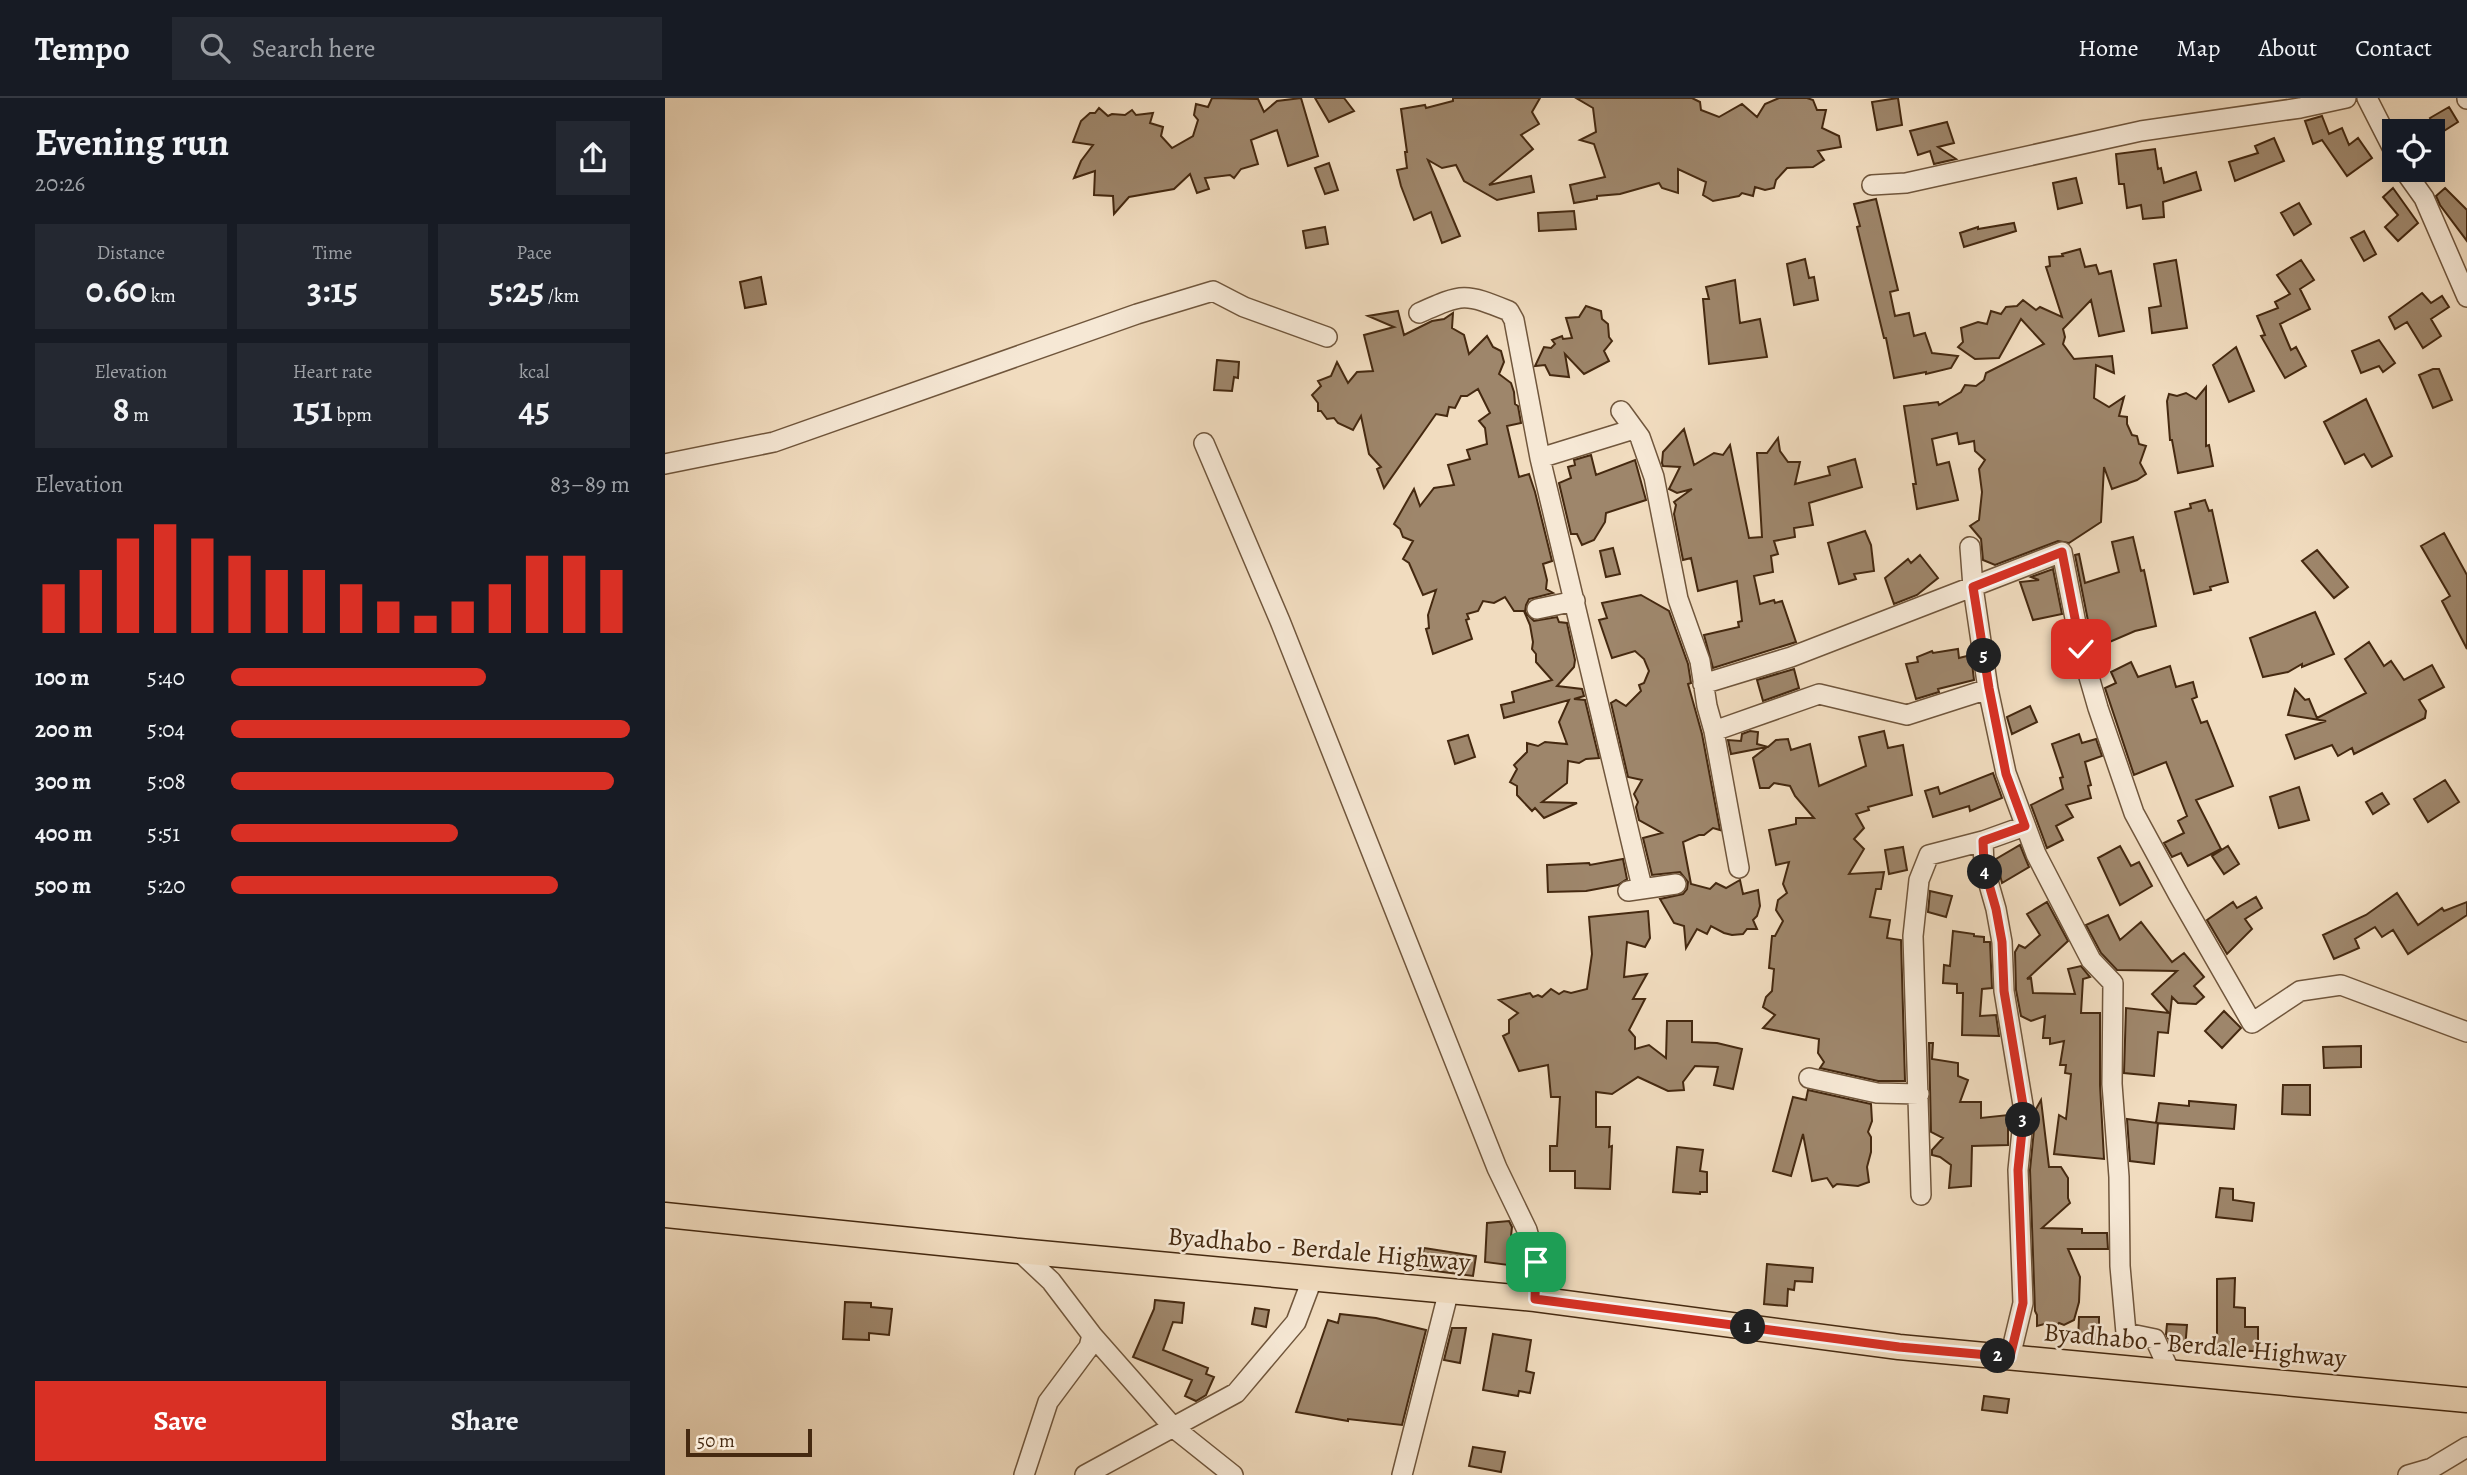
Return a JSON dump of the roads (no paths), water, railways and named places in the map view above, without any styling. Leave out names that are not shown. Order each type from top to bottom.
[{"type":"main road","name":"Byadhabo - Berdale Highway","points":[[665,1215],[1019,1251],[1449,1290],[1899,1347],[2467,1400]]},
{"type":"street","points":[[2291,98],[2318,104]]},
{"type":"street","points":[[1872,185],[1906,183],[2141,131],[2346,98]]},
{"type":"street","points":[[2367,98],[2382,127]]},
{"type":"street","points":[[2413,182],[2424,198],[2467,298]]},
{"type":"street","points":[[665,464],[774,442],[1137,314],[1213,291],[1244,307],[1327,337]]},
{"type":"street","points":[[1419,313],[1454,298],[1474,297],[1509,311],[1514,320],[1540,458],[1575,601],[1635,889],[1676,884]]},
{"type":"street","points":[[1621,411],[1640,437],[1654,477],[1678,599],[1700,660],[1739,868]]},
{"type":"street","points":[[1540,458],[1634,429]]},
{"type":"street","points":[[1204,443],[1280,621],[1497,1168],[1527,1230],[1536,1262],[1535,1299]]},
{"type":"street","points":[[1970,547],[1973,587],[1989,688],[2006,774],[2036,854],[2091,960],[2113,983],[2112,1084],[2119,1177],[2120,1266],[2126,1333],[2155,1339],[2170,1372]]},
{"type":"street","points":[[1703,684],[1791,657],[2062,552],[2081,649],[2134,813],[2252,1023],[2301,991],[2341,985],[2467,1032]]},
{"type":"street","points":[[1537,609],[1575,601]]},
{"type":"street","points":[[1714,731],[1819,694],[1906,715],[1989,688]]},
{"type":"street","points":[[1921,1195],[1913,936],[1919,880],[1929,855],[1983,841],[2025,826]]},
{"type":"street","points":[[1983,841],[1984,867],[2002,942],[2004,991],[2024,1111],[2018,1170],[2023,1303],[2010,1357]]},
{"type":"street","points":[[1809,1078],[1877,1093],[1919,1094]]},
{"type":"street","points":[[1019,1251],[1051,1281],[1092,1335],[1174,1428],[1233,1475]]},
{"type":"street","points":[[1085,1475],[1236,1393],[1296,1322],[1313,1277]]},
{"type":"street","points":[[1402,1475],[1449,1290]]},
{"type":"street","points":[[1024,1475],[1048,1402],[1089,1347],[1092,1335]]},
{"type":"street","points":[[2408,1475],[2432,1468],[2467,1447]]}]
